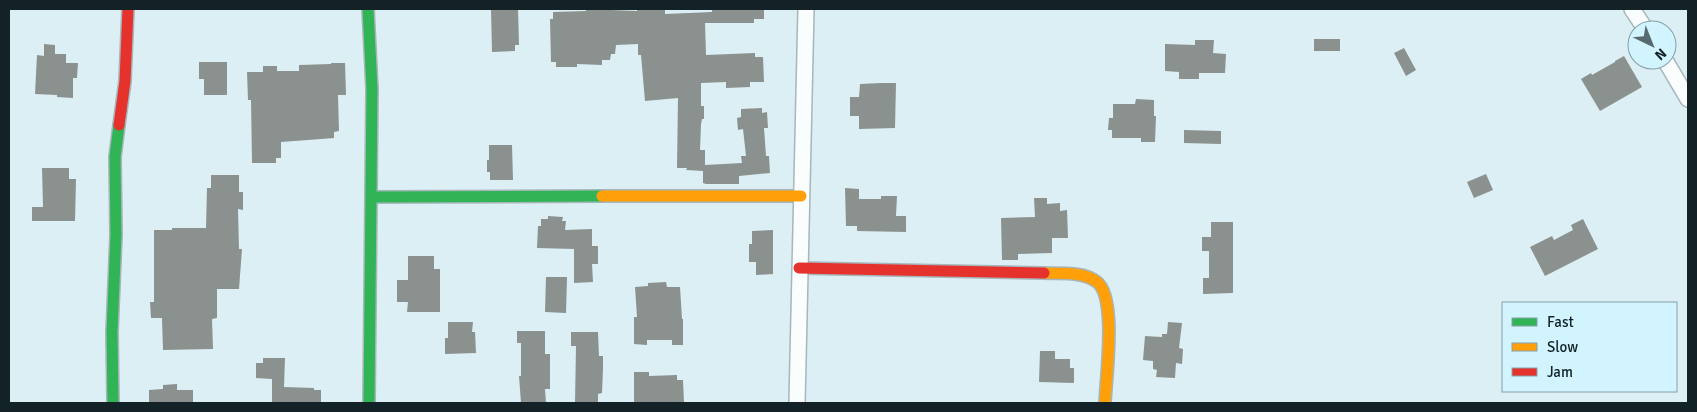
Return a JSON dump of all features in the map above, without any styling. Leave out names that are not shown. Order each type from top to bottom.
[{"type":"street","points":[[112,403],[112,332],[116,235],[115,157],[125,81],[128,9]]},
{"type":"street","points":[[368,9],[372,88],[369,403]]},
{"type":"street","points":[[797,403],[806,9]]},
{"type":"street","points":[[1632,9],[1639,20]]},
{"type":"street","points":[[1671,70],[1688,99]]},
{"type":"street","points":[[371,197],[801,196]]},
{"type":"street","points":[[799,268],[1085,276],[1094,280],[1102,287],[1108,298],[1105,403]]},
{"type":"building","points":[[491,9],[518,9],[519,45],[515,45],[515,51],[492,52]]},
{"type":"building","points":[[586,9],[637,11],[640,9],[665,9],[665,14],[712,12],[712,9],[764,9],[764,19],[754,19],[754,23],[705,23],[706,55],[755,53],[755,57],[763,57],[764,82],[750,82],[750,87],[726,88],[726,82],[701,83],[701,106],[704,106],[704,119],[702,119],[701,124],[700,150],[705,150],[705,165],[742,163],[741,156],[746,156],[743,129],[738,130],[737,118],[741,117],[741,109],[762,108],[762,113],[767,112],[768,128],[764,128],[766,156],[769,156],[770,173],[739,176],[739,184],[706,184],[703,183],[703,171],[677,168],[678,98],[645,101],[641,55],[638,55],[638,44],[616,45],[615,54],[611,54],[610,60],[602,60],[602,65],[577,64],[577,67],[556,67],[556,62],[551,62],[550,19],[553,19],[553,12],[586,11]]},
{"type":"building","points":[[1314,39],[1340,39],[1340,51],[1314,51]]},
{"type":"building","points":[[1195,40],[1214,40],[1213,53],[1226,54],[1225,73],[1199,73],[1199,79],[1179,79],[1179,72],[1165,71],[1165,44],[1195,45]]},
{"type":"building","points":[[44,44],[55,45],[55,54],[66,54],[66,63],[78,63],[77,78],[73,78],[73,98],[35,94],[37,55],[44,56]]},
{"type":"building","points":[[1404,48],[1416,70],[1406,76],[1394,53]]},
{"type":"building","points":[[1624,56],[1627,61],[1627,70],[1632,70],[1642,87],[1600,111],[1581,79],[1591,73],[1592,75]]},
{"type":"building","points":[[199,62],[227,62],[227,95],[204,95],[204,79],[199,79]]},
{"type":"building","points":[[345,63],[346,95],[338,95],[339,131],[334,132],[334,138],[281,142],[281,158],[276,158],[276,163],[252,163],[251,100],[248,100],[247,72],[263,72],[263,66],[277,66],[277,71],[299,71],[299,65]]},
{"type":"building","points":[[896,83],[895,128],[859,129],[859,116],[850,116],[850,97],[859,97],[860,84]]},
{"type":"building","points":[[1136,99],[1154,100],[1154,116],[1156,116],[1155,142],[1141,142],[1141,138],[1112,138],[1112,130],[1108,130],[1109,118],[1113,118],[1113,104],[1135,104]]},
{"type":"building","points":[[1184,130],[1221,131],[1221,144],[1184,143]]},
{"type":"building","points":[[489,145],[512,145],[513,180],[490,180],[490,172],[487,172]]},
{"type":"building","points":[[42,168],[69,168],[69,179],[76,179],[75,221],[32,221],[32,207],[43,207]]},
{"type":"building","points":[[1486,174],[1493,190],[1474,198],[1467,182]]},
{"type":"building","points":[[211,175],[239,175],[239,192],[243,192],[243,210],[238,209],[239,249],[242,249],[239,289],[217,289],[217,318],[212,319],[213,349],[163,350],[162,318],[151,318],[150,302],[154,302],[154,230],[206,228],[207,188],[211,188]]},
{"type":"building","points":[[845,188],[859,189],[859,199],[881,199],[881,196],[897,196],[896,216],[906,216],[906,232],[857,231],[857,226],[846,226]]},
{"type":"building","points":[[1034,198],[1047,198],[1047,204],[1060,203],[1060,211],[1067,210],[1068,238],[1052,238],[1052,253],[1018,254],[1018,260],[1002,260],[1001,218],[1035,217]]},
{"type":"building","points":[[548,216],[563,217],[562,221],[566,221],[565,230],[592,229],[592,246],[598,246],[598,264],[592,264],[593,282],[574,283],[574,249],[537,248],[538,226],[541,226],[541,219],[548,219]]},
{"type":"building","points":[[1583,219],[1598,249],[1545,276],[1530,247],[1552,236],[1554,240],[1573,230],[1571,225]]},
{"type":"building","points":[[1211,222],[1233,222],[1233,293],[1203,294],[1203,278],[1209,278],[1209,251],[1202,251],[1202,237],[1211,237]]},
{"type":"building","points":[[773,230],[773,274],[756,275],[756,262],[749,262],[749,244],[752,244],[752,231]]},
{"type":"building","points":[[408,256],[434,256],[434,269],[440,269],[440,312],[407,312],[408,302],[397,302],[397,280],[408,280]]},
{"type":"building","points":[[546,277],[567,277],[566,313],[545,312]]},
{"type":"building","points":[[666,282],[667,287],[680,287],[683,345],[672,345],[672,340],[647,340],[647,345],[634,344],[634,317],[637,317],[635,287],[648,286],[648,283]]},
{"type":"building","points":[[448,322],[473,322],[472,332],[475,332],[476,353],[445,354]]},
{"type":"building","points":[[1168,322],[1182,323],[1179,348],[1183,349],[1182,364],[1176,363],[1175,378],[1156,377],[1157,370],[1153,369],[1153,361],[1143,360],[1145,336],[1162,337],[1162,334],[1167,334]]},
{"type":"building","points":[[517,331],[545,331],[545,354],[550,354],[550,389],[545,389],[546,403],[521,403],[519,376],[521,376],[521,343],[517,343]]},
{"type":"building","points":[[571,332],[598,332],[599,356],[603,356],[603,369],[602,393],[598,394],[598,403],[575,403],[576,346],[571,346]]},
{"type":"building","points":[[1040,351],[1055,351],[1055,359],[1070,359],[1070,368],[1074,368],[1074,383],[1039,382]]},
{"type":"building","points":[[263,358],[285,358],[284,387],[321,390],[321,403],[272,403],[272,379],[256,378],[256,363],[263,363]]},
{"type":"building","points":[[634,372],[649,372],[649,376],[677,375],[677,380],[683,380],[684,403],[634,403]]},
{"type":"building","points":[[177,384],[177,390],[193,390],[193,403],[149,403],[149,390],[163,389],[163,385]]},
{"type":"traffic: fast","points":[[368,9],[372,89],[369,403]]},
{"type":"traffic: fast","points":[[113,403],[112,332],[116,235],[115,157],[119,125]]},
{"type":"traffic: fast","points":[[371,197],[602,196]]},
{"type":"traffic: slow","points":[[602,196],[801,196]]},
{"type":"traffic: slow","points":[[1044,273],[1085,276],[1097,282],[1103,290],[1109,320],[1105,403]]},
{"type":"traffic: jam","points":[[119,125],[125,81],[128,9]]},
{"type":"traffic: jam","points":[[799,268],[1044,273]]}]
